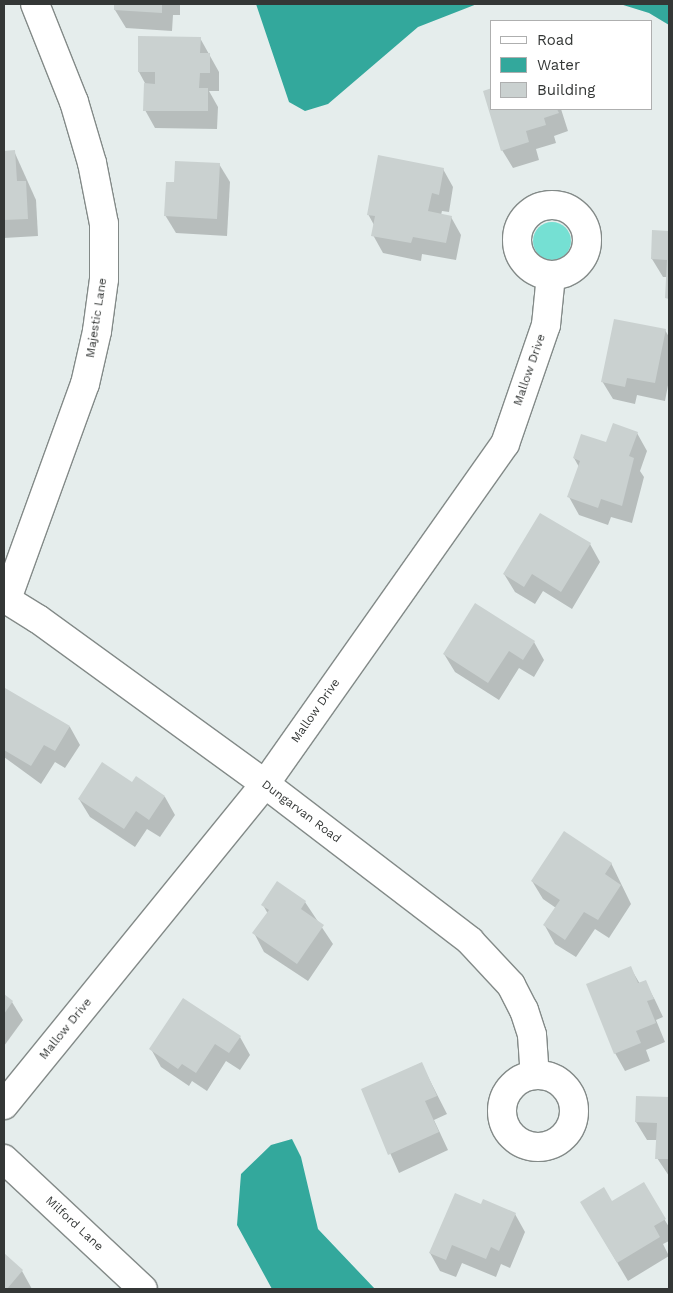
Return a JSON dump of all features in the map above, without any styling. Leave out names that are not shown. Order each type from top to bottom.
[{"type":"street","name":"Majestic Lane","points":[[5,599],[85,384],[97,331],[104,279],[104,224],[92,163],[74,102],[35,4]]},
{"type":"street","name":"Mallow Drive","points":[[4,1105],[265,784],[505,444],[546,325],[551,275]]},
{"type":"street","name":"Dungarvan Road","points":[[5,599],[265,784],[470,941],[492,962],[511,986],[524,1010],[532,1035],[535,1074]]},
{"type":"street","name":"Milford Lane","points":[[4,1159],[143,1289]]},
{"type":"shaded area","points":[[552,222],[566,227],[571,241],[566,255],[552,260],[538,255],[533,241],[538,227]]},
{"type":"water","points":[[256,4],[477,4],[418,27],[328,104],[305,111],[289,102]]},
{"type":"water","points":[[620,4],[669,4],[669,25],[649,13]]},
{"type":"water","points":[[292,1139],[301,1157],[318,1229],[375,1289],[272,1289],[237,1225],[241,1174],[271,1145]]},
{"type":"building","points":[[114,4],[162,4],[162,13],[114,10]]},
{"type":"building","points":[[138,36],[201,37],[200,53],[210,53],[210,73],[200,73],[199,88],[208,88],[208,111],[143,111],[144,83],[155,84],[155,72],[138,72]]},
{"type":"building","points":[[490,89],[490,110],[558,110],[559,113],[544,118],[546,125],[526,131],[529,142],[501,151],[483,91]]},
{"type":"building","points":[[15,150],[17,181],[26,181],[28,219],[4,220],[4,151]]},
{"type":"building","points":[[378,155],[444,168],[439,195],[432,193],[428,211],[452,216],[446,243],[413,237],[411,243],[371,236],[375,216],[367,215]]},
{"type":"building","points":[[175,161],[220,163],[217,219],[164,216],[166,182],[174,182]]},
{"type":"building","points":[[652,230],[669,231],[669,299],[665,298],[667,260],[651,259]]},
{"type":"building","points":[[614,319],[666,329],[655,383],[627,378],[625,387],[601,382]]},
{"type":"building","points":[[613,423],[638,432],[629,456],[634,458],[622,506],[601,499],[598,508],[567,497],[580,461],[573,458],[581,434],[606,442]]},
{"type":"building","points":[[540,513],[591,543],[561,592],[532,574],[524,587],[503,574]]},
{"type":"building","points":[[475,603],[535,641],[523,660],[509,651],[488,683],[443,654]]},
{"type":"building","points":[[5,688],[70,726],[55,751],[44,745],[31,766],[4,750]]},
{"type":"building","points":[[102,762],[132,782],[136,776],[165,796],[149,820],[136,811],[124,829],[78,799]]},
{"type":"building","points":[[564,831],[612,863],[605,874],[621,885],[598,920],[584,912],[565,940],[543,925],[560,900],[531,881]]},
{"type":"building","points":[[277,881],[306,901],[301,909],[324,925],[297,964],[252,933],[269,910],[261,905]]},
{"type":"building","points":[[631,966],[638,983],[646,980],[654,999],[647,1001],[656,1023],[636,1031],[641,1043],[614,1054],[586,984]]},
{"type":"building","points":[[4,994],[13,1001],[4,1014]]},
{"type":"building","points":[[183,998],[241,1036],[229,1053],[215,1044],[196,1073],[182,1064],[178,1069],[149,1049]]},
{"type":"building","points":[[422,1062],[437,1096],[425,1101],[439,1132],[388,1155],[361,1089]]},
{"type":"building","points":[[636,1096],[669,1097],[669,1159],[655,1159],[657,1123],[635,1122]]},
{"type":"building","points":[[644,1182],[666,1219],[654,1226],[660,1237],[617,1263],[580,1202],[604,1187],[612,1201]]},
{"type":"building","points":[[455,1193],[481,1204],[483,1199],[516,1213],[499,1251],[491,1247],[486,1259],[452,1245],[446,1260],[429,1253]]},
{"type":"building","points":[[4,1253],[23,1270],[7,1289],[4,1289]]}]
